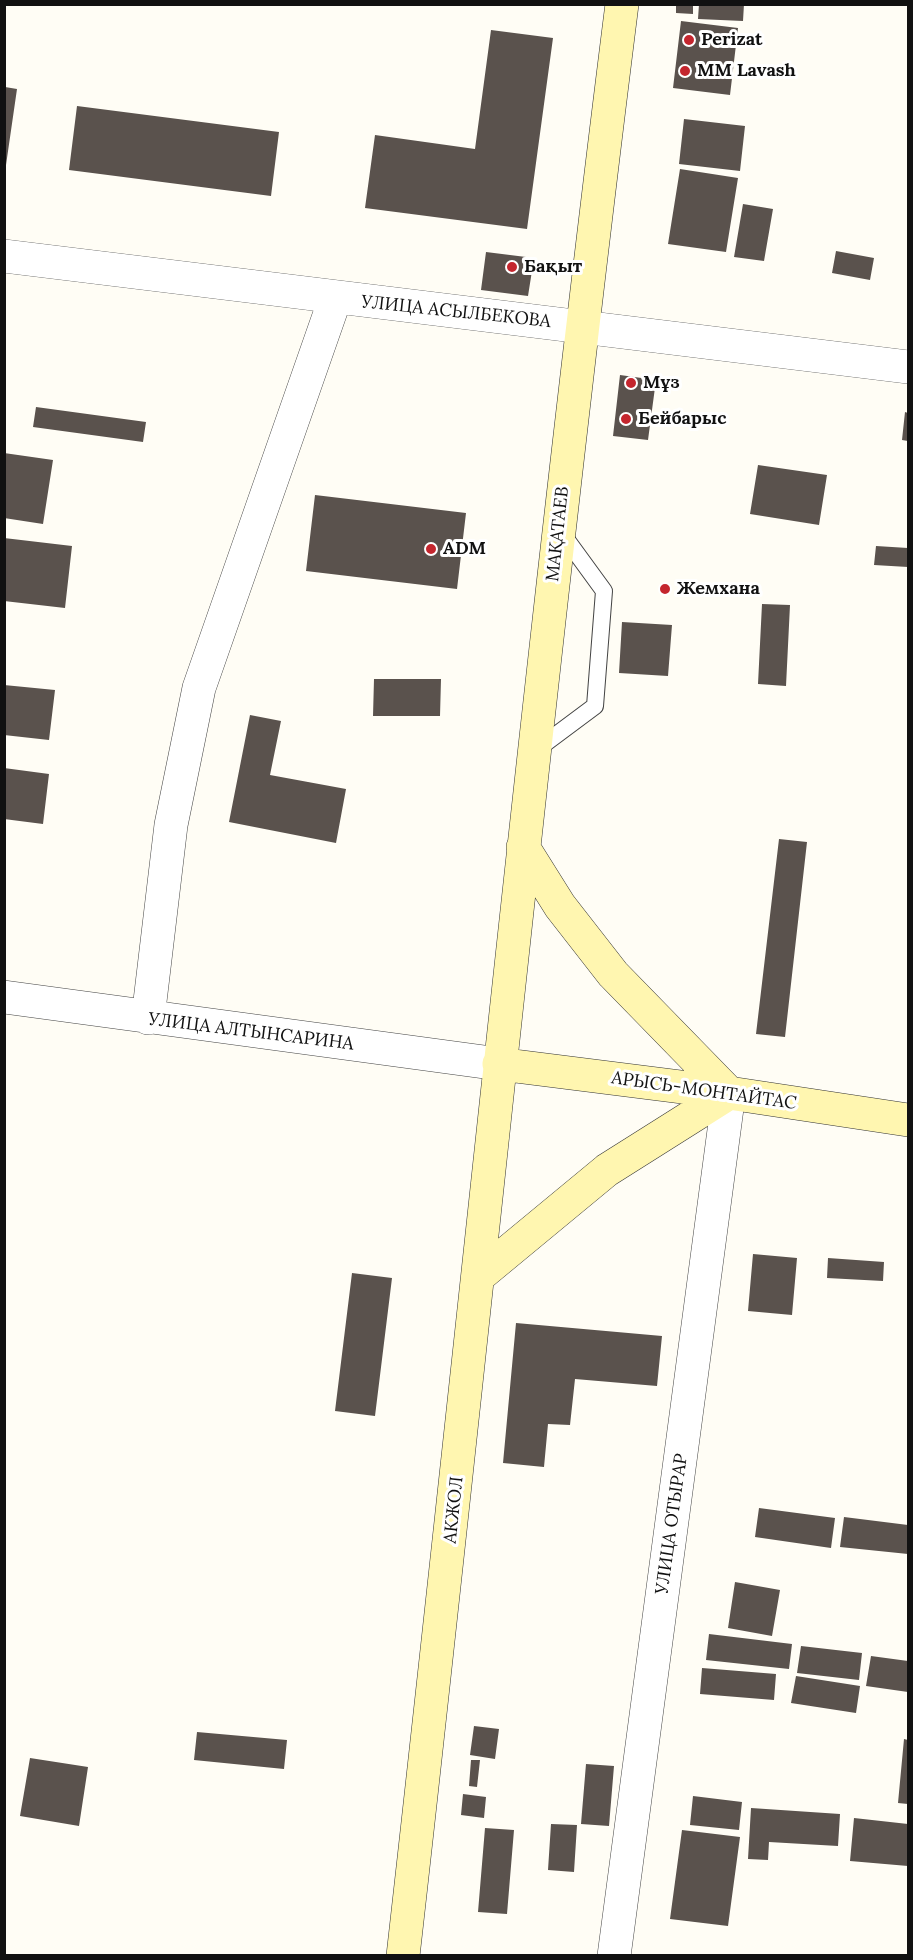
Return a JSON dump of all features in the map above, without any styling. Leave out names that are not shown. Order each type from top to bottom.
[{"type":"main road","name":"МАҚАТАЕВ","points":[[499,1064],[581,326],[622,4]]},
{"type":"main road","points":[[480,1275],[607,1170],[729,1093],[613,974],[560,906],[523,847]]},
{"type":"main road","name":"АРЫСЬ-МОНТАЙТАС","points":[[499,1064],[729,1093],[909,1120]]},
{"type":"main road","name":"АКЖОЛ","points":[[403,1956],[480,1275],[499,1064]]},
{"type":"street","name":"УЛИЦА АСЫЛБЕКОВА","points":[[4,256],[335,299],[581,326],[909,367]]},
{"type":"street","points":[[148,1018],[171,825],[199,687],[335,299]]},
{"type":"street","name":"УЛИЦА АЛТЫНСАРИНА","points":[[4,998],[499,1064]]},
{"type":"street","name":"УЛИЦА ОТЫРАР","points":[[614,1956],[729,1093]]},
{"type":"lane","points":[[533,752],[595,706],[604,591],[559,529]]},
{"type":"building","points":[[676,4],[693,4],[693,14],[676,13]]},
{"type":"building","points":[[699,4],[744,4],[743,21],[698,19]]},
{"type":"building","points":[[681,21],[738,28],[730,95],[673,88]]},
{"type":"building","points":[[491,30],[553,38],[527,229],[365,208],[375,135],[475,149]]},
{"type":"building","points":[[5,87],[17,89],[6,165],[5,165]]},
{"type":"building","points":[[77,106],[279,132],[271,196],[69,170]]},
{"type":"building","points":[[684,119],[745,126],[740,171],[679,164]]},
{"type":"building","points":[[680,169],[738,178],[726,252],[668,244]]},
{"type":"building","points":[[743,204],[773,209],[764,261],[734,257]]},
{"type":"building","points":[[836,251],[874,258],[870,280],[832,273]]},
{"type":"building","points":[[486,252],[534,258],[528,296],[481,290]]},
{"type":"building","points":[[620,375],[656,380],[648,440],[613,436]]},
{"type":"building","points":[[36,407],[146,422],[143,442],[33,427]]},
{"type":"building","points":[[905,412],[908,413],[908,441],[902,440]]},
{"type":"building","points":[[4,453],[53,460],[43,524],[4,518]]},
{"type":"building","points":[[758,465],[827,475],[819,525],[750,514]]},
{"type":"building","points":[[315,495],[466,513],[457,589],[306,571]]},
{"type":"building","points":[[4,538],[72,546],[65,608],[4,601]]},
{"type":"building","points":[[876,546],[908,548],[908,567],[874,565]]},
{"type":"building","points":[[762,604],[790,605],[786,686],[758,684]]},
{"type":"building","points":[[622,622],[672,625],[668,676],[619,673]]},
{"type":"building","points":[[374,679],[441,679],[440,716],[373,716]]},
{"type":"building","points":[[4,685],[55,690],[49,740],[4,735]]},
{"type":"building","points":[[250,715],[281,721],[270,775],[346,789],[336,843],[229,822]]},
{"type":"building","points":[[4,768],[49,774],[43,824],[4,819]]},
{"type":"building","points":[[779,839],[807,842],[785,1037],[756,1034]]},
{"type":"building","points":[[753,1254],[797,1258],[792,1315],[748,1311]]},
{"type":"building","points":[[828,1258],[884,1262],[883,1281],[827,1278]]},
{"type":"building","points":[[352,1273],[392,1278],[375,1416],[335,1411]]},
{"type":"building","points":[[516,1323],[662,1336],[657,1386],[575,1379],[570,1425],[548,1424],[544,1467],[503,1463]]},
{"type":"building","points":[[759,1508],[835,1518],[831,1548],[755,1537]]},
{"type":"building","points":[[844,1517],[908,1525],[908,1554],[840,1547]]},
{"type":"building","points":[[735,1582],[780,1590],[772,1636],[728,1628]]},
{"type":"building","points":[[709,1634],[792,1644],[789,1669],[706,1660]]},
{"type":"building","points":[[801,1646],[862,1653],[859,1680],[797,1673]]},
{"type":"building","points":[[871,1656],[908,1661],[908,1692],[866,1686]]},
{"type":"building","points":[[702,1668],[776,1674],[774,1700],[700,1694]]},
{"type":"building","points":[[796,1676],[860,1686],[856,1713],[791,1703]]},
{"type":"building","points":[[474,1726],[499,1729],[495,1759],[470,1755]]},
{"type":"building","points":[[197,1732],[287,1740],[284,1769],[194,1760]]},
{"type":"building","points":[[904,1739],[908,1740],[908,1804],[898,1803]]},
{"type":"building","points":[[30,1758],[88,1767],[79,1826],[20,1816]]},
{"type":"building","points":[[471,1760],[480,1760],[477,1787],[469,1786]]},
{"type":"building","points":[[586,1764],[614,1766],[609,1826],[581,1824]]},
{"type":"building","points":[[463,1794],[486,1797],[484,1818],[461,1815]]},
{"type":"building","points":[[693,1796],[742,1802],[739,1830],[690,1825]]},
{"type":"building","points":[[751,1808],[840,1814],[838,1846],[769,1842],[768,1860],[748,1859]]},
{"type":"building","points":[[854,1818],[908,1824],[908,1866],[850,1861]]},
{"type":"building","points":[[551,1824],[577,1825],[574,1872],[548,1870]]},
{"type":"building","points":[[485,1828],[514,1830],[507,1914],[478,1912]]},
{"type":"building","points":[[682,1830],[740,1837],[728,1926],[670,1919]]},
{"type":"place","name":"Perizat","points":[[689,40]]},
{"type":"place","name":"MM Lavash","points":[[685,71]]},
{"type":"place","name":"Бақыт","points":[[512,267]]},
{"type":"place","name":"Мұз","points":[[631,383]]},
{"type":"place","name":"Бейбарыс","points":[[626,419]]},
{"type":"place","name":"ADM","points":[[431,549]]},
{"type":"place","name":"Жемхана","points":[[665,589]]}]
